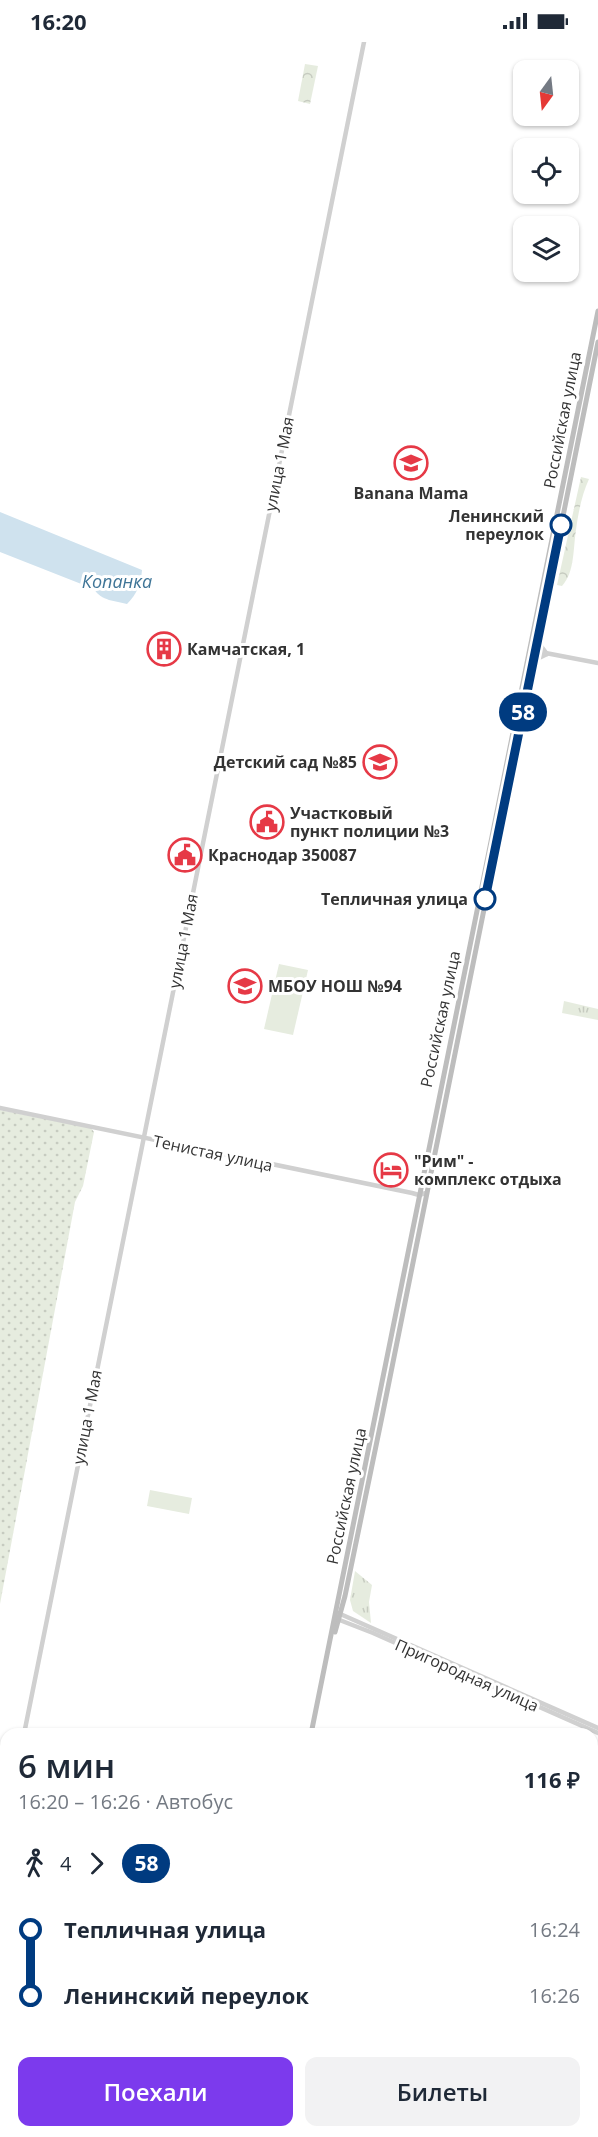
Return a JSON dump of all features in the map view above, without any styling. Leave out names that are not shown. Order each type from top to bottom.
[{"type":"main road","name":"Российская улица","points":[[361,1503],[419,1195],[533,651],[598,311]]},
{"type":"main road","name":"Российская улица","points":[[314,1728],[426,1193],[533,664],[533,651],[539,639],[598,342]]},
{"type":"street","name":"улица 1 Мая","points":[[25,1728],[364,42]]},
{"type":"street","points":[[539,639],[541,646],[548,654]]},
{"type":"street","points":[[533,651],[598,663]]},
{"type":"street","points":[[533,664],[548,654]]},
{"type":"street","name":"Тенистая улица","points":[[0,1108],[419,1195],[426,1193]]},
{"type":"street","name":"Пригородная улица","points":[[337,1616],[598,1728]]},
{"type":"street","name":"Пригородная улица","points":[[337,1616],[587,1728]]},
{"type":"green space","points":[[305,64],[318,66],[310,104],[298,101]]},
{"type":"green space","points":[[581,477],[589,479],[579,511],[571,567],[562,586],[557,585]]},
{"type":"green space","points":[[279,964],[308,970],[293,1035],[264,1029]]},
{"type":"green space","points":[[564,1001],[598,1009],[598,1020],[562,1013]]},
{"type":"green space","points":[[0,1110],[91,1128],[94,1132],[83,1186],[75,1202],[0,1604]]},
{"type":"green space","points":[[150,1490],[192,1498],[189,1514],[147,1506]]},
{"type":"green space","points":[[355,1571],[372,1585],[369,1602],[371,1623],[353,1611],[350,1600]]},
{"type":"water","name":"Копанка","points":[[0,512],[142,570],[136,593],[127,604],[109,600],[94,589],[0,552]]},
{"type":"bus line","name":"58","points":[[485,899],[561,525]]},
{"type":"place","name":"Banana Mama","points":[[411,463]]},
{"type":"place","name":"Ленинский переулок","points":[[561,525]]},
{"type":"place","name":"Камчатская, 1","points":[[164,649]]},
{"type":"place","name":"Детский сад №85","points":[[380,762]]},
{"type":"place","name":"Участковый пункт полиции №3","points":[[267,822]]},
{"type":"place","name":"Краснодар 350087","points":[[185,855]]},
{"type":"place","name":"Тепличная улица","points":[[485,899]]},
{"type":"place","name":"МБОУ НОШ №94","points":[[245,986]]},
{"type":"place","name":"\"Рим\" - комплекс отдыха","points":[[391,1170]]}]
